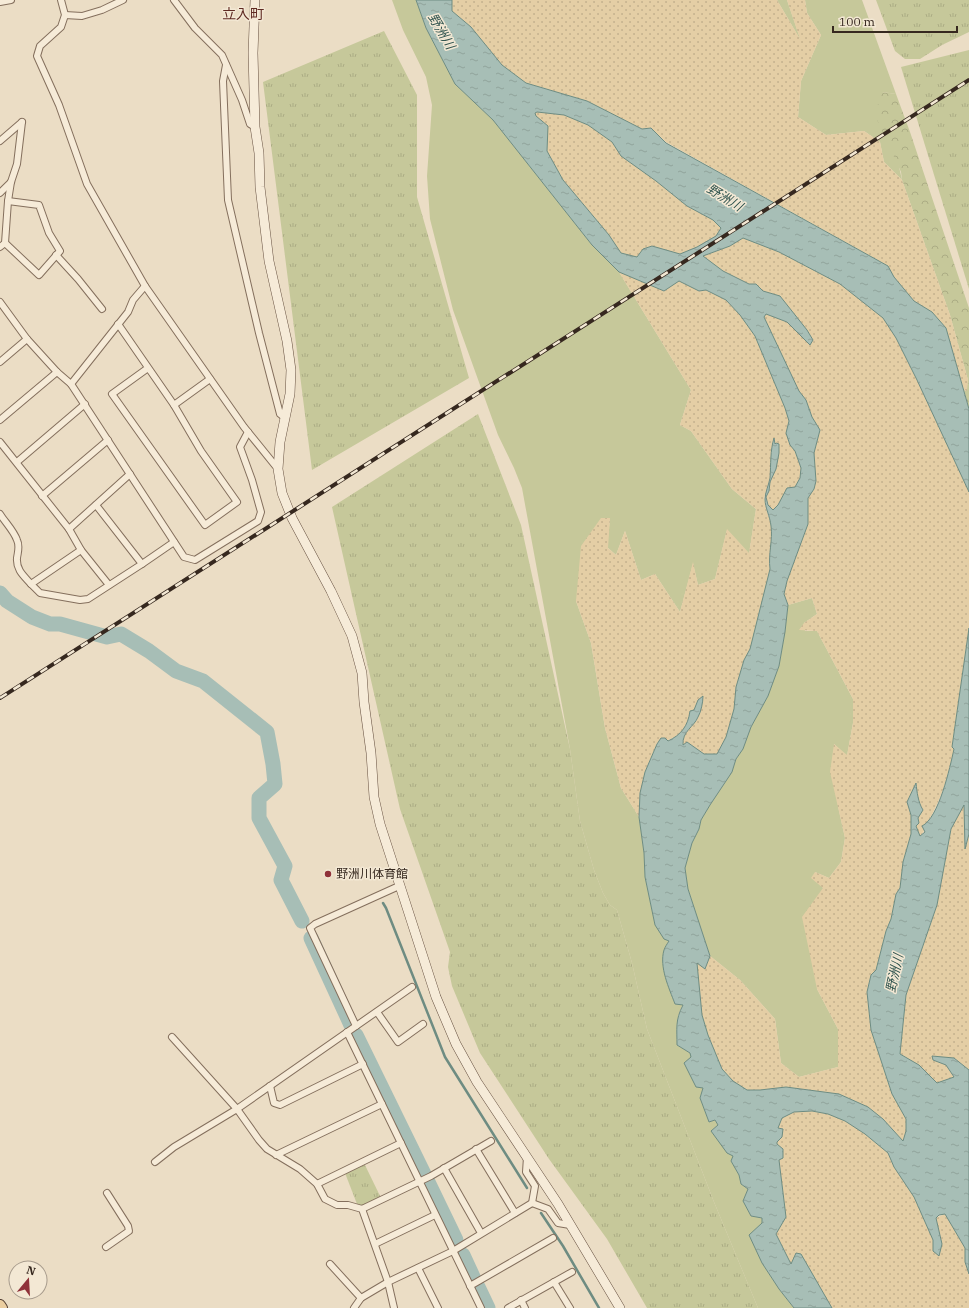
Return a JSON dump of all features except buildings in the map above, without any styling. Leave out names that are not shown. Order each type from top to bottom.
[{"type":"street","points":[[0,2],[11,0]]},
{"type":"street","points":[[61,0],[65,15],[61,27],[40,46],[37,56],[59,105],[88,184],[146,286],[248,432],[278,469]]},
{"type":"street","points":[[65,15],[82,16],[102,10],[123,0]]},
{"type":"street","points":[[174,0],[195,28],[222,56],[242,100],[250,124],[255,127]]},
{"type":"street","points":[[255,0],[253,53],[255,127],[259,153],[260,187],[269,261],[292,370],[290,394],[280,442],[278,469],[282,494],[292,518],[331,591],[352,636],[362,673],[375,801],[380,824],[436,997],[456,1044],[477,1082],[527,1157],[620,1308]]},
{"type":"street","points":[[226,65],[223,81],[228,200],[258,333],[280,414],[285,418]]},
{"type":"street","points":[[0,141],[22,122],[18,164],[11,182],[8,201],[6,243],[39,275],[60,251],[49,233],[39,205],[8,201]]},
{"type":"street","points":[[0,193],[11,182]]},
{"type":"street","points":[[0,247],[6,243]]},
{"type":"street","points":[[56,255],[102,309]]},
{"type":"street","points":[[71,384],[128,312],[133,300],[146,286]]},
{"type":"street","points":[[2,306],[27,339],[57,372],[71,384],[184,557],[195,560],[258,521],[261,512],[252,480],[240,447],[248,432]]},
{"type":"street","points":[[118,324],[174,405],[201,451],[237,502],[205,525],[112,394],[148,368]]},
{"type":"street","points":[[0,362],[27,339]]},
{"type":"street","points":[[0,420],[57,372]]},
{"type":"street","points":[[174,405],[210,379]]},
{"type":"street","points":[[17,462],[85,404]]},
{"type":"street","points":[[42,496],[108,440]]},
{"type":"street","points":[[0,442],[69,529],[81,550],[109,585]]},
{"type":"street","points":[[69,529],[130,474]]},
{"type":"street","points":[[96,505],[142,564]]},
{"type":"street","points":[[0,514],[17,538],[19,550],[17,566],[20,572],[31,584],[40,593],[80,600],[88,599],[174,542]]},
{"type":"street","points":[[31,584],[81,550]]},
{"type":"street","points":[[356,1026],[310,928],[315,924],[399,886]]},
{"type":"street","points":[[155,1162],[174,1146],[237,1109],[412,987]]},
{"type":"street","points":[[377,1012],[398,1042],[423,1024]]},
{"type":"street","points":[[347,1032],[481,1308]]},
{"type":"street","points":[[172,1037],[237,1109],[267,1149],[300,1169],[317,1184],[326,1199],[337,1204],[362,1209],[420,1181],[491,1141]]},
{"type":"street","points":[[270,1086],[274,1103],[280,1105],[363,1064]]},
{"type":"street","points":[[276,1155],[382,1104]]},
{"type":"street","points":[[317,1184],[401,1143]]},
{"type":"street","points":[[476,1149],[515,1213]]},
{"type":"street","points":[[354,1308],[361,1298],[388,1282],[453,1251],[532,1203],[535,1186],[526,1172],[527,1157]]},
{"type":"street","points":[[444,1168],[482,1234]]},
{"type":"street","points":[[106,1247],[129,1231],[128,1226],[107,1193]]},
{"type":"street","points":[[532,1203],[548,1209],[558,1223],[570,1226]]},
{"type":"street","points":[[362,1209],[388,1282],[394,1308]]},
{"type":"street","points":[[375,1244],[436,1215]]},
{"type":"street","points":[[470,1286],[553,1238]]},
{"type":"street","points":[[330,1264],[361,1298]]},
{"type":"street","points":[[418,1268],[438,1308]]},
{"type":"street","points":[[508,1308],[572,1272]]},
{"type":"street","points":[[554,1282],[570,1308]]},
{"type":"street","points":[[521,1300],[526,1308]]},
{"type":"green space","points":[[392,0],[416,0],[426,28],[455,84],[493,120],[592,245],[619,272],[691,390],[680,425],[691,431],[732,489],[756,509],[749,554],[727,530],[715,579],[698,585],[693,564],[680,612],[655,574],[641,580],[625,531],[616,555],[607,547],[610,518],[576,601],[591,643],[605,728],[621,788],[639,817],[644,853],[645,877],[655,925],[669,941],[664,957],[665,972],[675,1004],[683,1004],[680,1009],[678,1019],[677,1045],[690,1053],[692,1057],[684,1063],[703,1088],[700,1098],[709,1122],[715,1120],[718,1125],[711,1131],[733,1156],[731,1161],[739,1175],[741,1184],[748,1189],[743,1201],[751,1216],[762,1218],[762,1223],[750,1235],[762,1263],[779,1289],[794,1308],[758,1308],[714,1202],[647,1029],[632,963],[617,910],[610,905],[603,893],[594,870],[580,821],[570,749],[522,488],[498,435],[453,310],[430,219],[427,176],[432,105],[426,77],[403,30]]},
{"type":"green space","points":[[777,0],[787,0],[801,41]]},
{"type":"green space","points":[[805,0],[862,0],[896,94],[882,92],[902,180],[884,162],[880,142],[864,131],[826,135],[798,117],[801,81],[821,35],[807,13]]},
{"type":"green space","points":[[876,0],[969,0],[969,32],[942,45],[920,59],[905,59],[895,51]]},
{"type":"green space","points":[[384,31],[417,95],[417,197],[469,378],[312,470],[263,82]]},
{"type":"green space","points":[[969,50],[969,289],[901,67]]},
{"type":"green space","points":[[882,92],[896,94],[969,308],[969,409],[964,390],[966,391],[968,380],[950,315],[902,180],[901,172],[873,111],[877,107]]},
{"type":"green space","points":[[478,414],[521,525],[570,749],[580,821],[594,870],[603,893],[610,905],[617,910],[632,963],[647,1029],[714,1202],[758,1308],[647,1308],[607,1239],[549,1159],[480,1053],[452,986],[448,967],[450,952],[400,809],[332,507]]},
{"type":"green space","points":[[812,598],[817,614],[804,623],[805,631],[817,631],[853,699],[853,723],[847,756],[834,744],[838,806],[845,838],[841,862],[829,878],[815,872],[823,888],[817,989],[838,1029],[838,1067],[799,1077],[781,1063],[775,1019],[740,980],[710,956],[688,889],[685,868],[692,843],[699,829],[701,820],[732,772],[736,759],[743,749],[751,727],[768,696],[779,666],[788,605]]},
{"type":"green space","points":[[364,1163],[381,1198],[362,1206],[357,1204],[345,1173]]},
{"type":"sand","points":[[452,0],[777,0],[800,39],[787,0],[805,0],[807,13],[821,35],[801,81],[798,117],[826,135],[864,131],[880,142],[884,162],[902,180],[950,315],[968,380],[967,391],[964,390],[946,328],[932,312],[914,301],[894,277],[888,266],[666,142],[651,128],[642,129],[587,101],[526,83],[502,65],[471,27],[452,11]]},
{"type":"sand","points":[[535,113],[564,115],[588,125],[612,142],[621,156],[656,181],[687,206],[713,220],[721,228],[716,236],[697,247],[680,254],[652,247],[637,257],[621,253],[609,235],[563,180],[547,151],[548,126],[536,116]]},
{"type":"sand","points":[[743,238],[779,252],[840,284],[883,318],[896,338],[917,380],[969,492],[969,628],[952,746],[954,749],[938,803],[920,836],[916,826],[919,823],[918,818],[923,810],[917,794],[916,783],[907,802],[911,815],[911,834],[903,862],[900,888],[896,894],[891,919],[886,931],[876,970],[871,975],[867,992],[871,1030],[892,1094],[906,1119],[906,1131],[903,1141],[883,1119],[868,1107],[839,1094],[786,1087],[746,1090],[733,1081],[722,1069],[708,1035],[702,1015],[697,962],[705,969],[710,956],[740,980],[775,1019],[781,1063],[799,1077],[838,1067],[838,1029],[817,989],[802,917],[823,888],[811,878],[815,872],[829,878],[841,862],[845,838],[830,772],[834,744],[847,755],[853,723],[853,699],[817,631],[799,630],[804,623],[817,614],[812,598],[788,605],[784,594],[787,581],[808,524],[808,498],[814,489],[816,481],[814,453],[820,430],[812,417],[806,400],[799,392],[764,317],[766,314],[787,322],[810,345],[813,340],[807,330],[780,296],[763,291],[756,284],[749,284],[723,271],[703,256],[730,246]]},
{"type":"sand","points":[[619,272],[664,291],[679,281],[699,291],[706,290],[726,300],[740,315],[755,336],[785,408],[789,421],[786,433],[801,468],[800,478],[795,487],[787,489],[778,505],[773,510],[768,505],[766,497],[769,491],[770,482],[776,469],[774,439],[771,453],[770,479],[767,492],[764,497],[772,526],[769,559],[770,569],[750,649],[744,660],[736,687],[734,709],[726,737],[718,754],[704,754],[687,742],[683,745],[684,736],[699,716],[703,700],[698,700],[694,710],[690,711],[687,724],[684,729],[675,737],[657,743],[645,772],[640,793],[639,817],[621,788],[605,728],[591,643],[576,601],[581,546],[601,518],[610,518],[608,548],[616,555],[625,531],[641,580],[655,574],[680,612],[693,562],[698,585],[715,579],[727,529],[749,553],[756,509],[732,489],[691,431],[680,425],[691,390]]},
{"type":"sand","points":[[964,804],[965,847],[969,834],[969,1070],[954,1058],[933,1060],[946,1065],[954,1078],[937,1083],[919,1065],[900,1054],[906,995],[937,905],[951,829]]},
{"type":"sand","points":[[812,1111],[828,1114],[845,1121],[865,1134],[888,1153],[894,1167],[914,1197],[933,1240],[933,1251],[942,1244],[936,1218],[945,1214],[965,1248],[965,1262],[969,1274],[969,1308],[832,1308],[824,1295],[791,1264],[776,1234],[786,1217],[777,1144],[778,1128],[782,1118],[794,1112]]},
{"type":"water","name":"野洲川","points":[[416,0],[452,0],[452,11],[471,27],[502,65],[526,83],[587,101],[642,129],[651,128],[666,143],[888,266],[894,277],[914,301],[932,312],[946,328],[969,409],[969,492],[917,380],[896,338],[883,318],[840,284],[779,252],[743,238],[730,246],[703,256],[723,271],[749,284],[756,284],[763,291],[780,296],[807,330],[813,340],[810,345],[787,322],[766,314],[764,317],[799,391],[806,400],[812,417],[820,430],[814,453],[816,481],[814,489],[808,498],[808,524],[787,581],[784,594],[788,605],[779,666],[768,696],[751,727],[743,749],[736,759],[732,772],[701,820],[699,829],[692,843],[685,868],[688,889],[710,956],[705,969],[697,963],[702,1015],[708,1035],[722,1069],[733,1081],[747,1090],[786,1087],[839,1094],[868,1107],[883,1119],[903,1141],[906,1131],[906,1119],[892,1094],[871,1030],[867,992],[871,975],[876,970],[886,931],[891,919],[896,894],[900,888],[903,862],[911,834],[911,815],[907,802],[916,783],[917,793],[923,810],[918,818],[919,823],[916,826],[920,836],[925,832],[922,826],[934,813],[939,803],[947,779],[954,749],[952,747],[969,628],[969,834],[965,849],[964,805],[951,829],[937,905],[906,995],[900,1054],[919,1065],[937,1083],[954,1077],[946,1065],[933,1060],[932,1056],[954,1058],[969,1070],[969,1274],[965,1262],[965,1248],[945,1214],[939,1215],[936,1218],[942,1244],[939,1256],[933,1251],[933,1240],[914,1197],[894,1167],[888,1153],[865,1134],[845,1121],[828,1114],[812,1111],[794,1112],[782,1118],[778,1128],[783,1129],[782,1137],[777,1144],[783,1149],[783,1158],[779,1160],[786,1217],[776,1234],[791,1264],[796,1253],[801,1254],[832,1308],[794,1308],[779,1289],[762,1263],[749,1235],[762,1223],[762,1218],[751,1216],[743,1201],[748,1189],[741,1184],[739,1175],[731,1161],[733,1156],[727,1153],[711,1131],[718,1125],[715,1120],[709,1122],[700,1098],[703,1088],[696,1087],[684,1063],[691,1057],[690,1053],[677,1045],[678,1020],[680,1010],[683,1005],[675,1004],[668,984],[664,970],[663,957],[664,949],[669,941],[664,939],[655,925],[645,877],[644,853],[639,817],[640,793],[645,772],[657,744],[661,738],[665,738],[668,741],[680,733],[686,726],[690,711],[694,710],[698,700],[703,696],[702,707],[699,715],[684,736],[683,745],[687,742],[704,754],[717,754],[726,737],[734,709],[736,687],[744,660],[750,649],[770,569],[771,531],[765,499],[770,478],[771,453],[774,438],[775,444],[779,444],[779,453],[776,469],[770,482],[769,491],[766,497],[768,505],[773,510],[778,505],[787,488],[795,487],[800,478],[801,468],[786,433],[789,421],[755,336],[740,315],[726,300],[706,290],[699,291],[679,281],[664,291],[619,272],[592,245],[493,120],[455,84],[426,28]],"holes":[[[535,113],[564,115],[588,125],[612,142],[621,156],[656,181],[687,206],[713,220],[721,228],[716,236],[697,247],[680,254],[652,246],[643,249],[637,257],[621,253],[609,235],[563,180],[547,151],[548,126],[536,116]]]},
{"type":"waterway","points":[[0,593],[7,601],[32,617],[50,624],[60,624],[107,637],[121,634],[149,651],[176,671],[203,681],[267,732],[275,784],[259,798],[259,818],[285,866],[281,880],[302,921]]},
{"type":"waterway","points":[[383,903],[445,1057],[527,1188]]},
{"type":"waterway","points":[[311,938],[351,1025]]},
{"type":"waterway","points":[[356,1035],[424,1174]]},
{"type":"waterway","points":[[428,1182],[456,1240]]},
{"type":"waterway","points":[[541,1213],[563,1246],[599,1308]]},
{"type":"waterway","points":[[463,1255],[474,1279]]},
{"type":"waterway","points":[[478,1287],[488,1308]]},
{"type":"railway","points":[[0,698],[969,80]]},
{"type":"place","name":"野洲川体育館","points":[[328,874]]},
{"type":"district","name":"立入町","points":[[243,14]]}]
